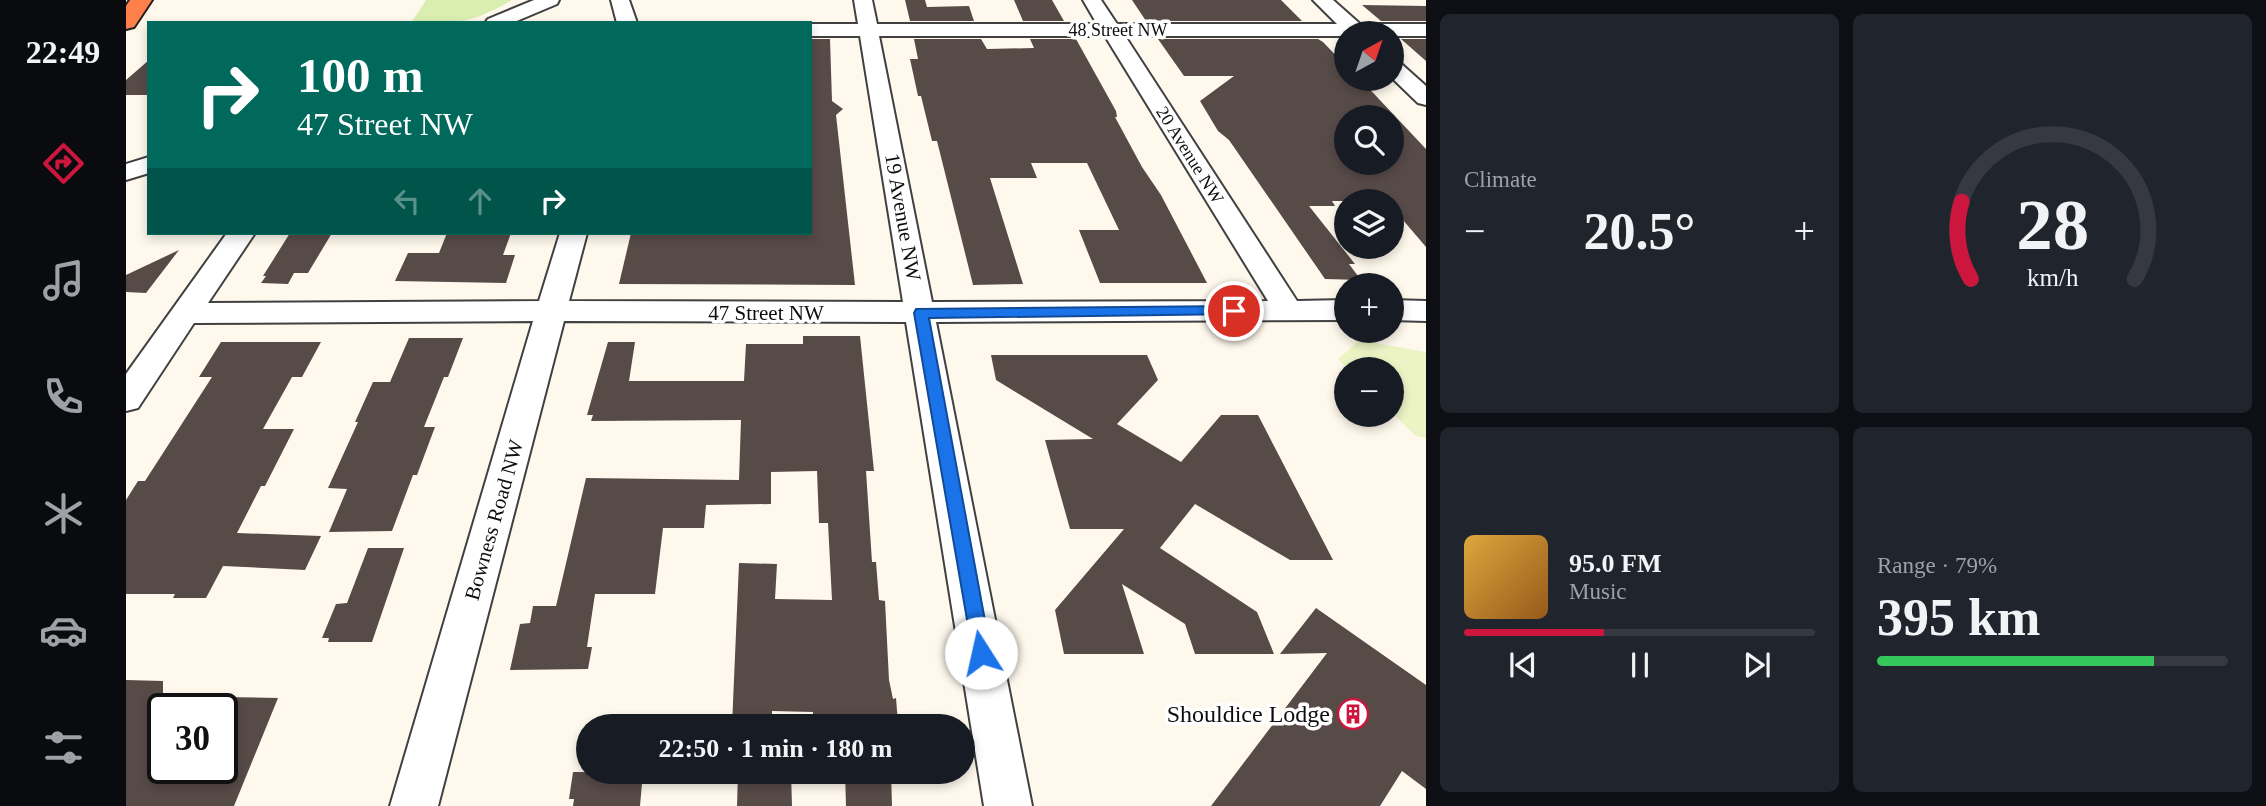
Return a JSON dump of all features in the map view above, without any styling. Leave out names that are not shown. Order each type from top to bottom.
[{"type":"highway","points":[[126,22],[141,0]]},
{"type":"street","points":[[500,21],[550,0]]},
{"type":"street","points":[[603,0],[608,21]]},
{"type":"street","points":[[620,0],[626,21]]},
{"type":"street","name":"20 Avenue NW","points":[[1092,0],[1288,310]]},
{"type":"street","points":[[1322,0],[1344,21]]},
{"type":"street","name":"48 Street NW","points":[[812,29],[866,15],[1111,31],[1334,32]]},
{"type":"street","name":"19 Avenue NW","points":[[866,15],[1008,806]]},
{"type":"street","name":"48 Street NW","points":[[1404,31],[1426,30]]},
{"type":"street","points":[[1404,77],[1426,98]]},
{"type":"street","points":[[126,173],[147,165]]},
{"type":"street","points":[[126,398],[240,235]]},
{"type":"street","name":"Bowness Road NW","points":[[414,806],[572,235]]},
{"type":"street","name":"47 Street NW","points":[[187,313],[1334,310]]},
{"type":"street","points":[[1404,310],[1426,311]]},
{"type":"green space","points":[[426,0],[512,0],[474,18],[456,21],[412,21]]},
{"type":"green space","points":[[1356,343],[1376,343],[1426,352],[1426,438],[1416,436],[1404,424],[1404,357],[1340,357]]},
{"type":"building","points":[[905,0],[925,0],[927,7],[969,6],[974,21],[910,21]]},
{"type":"building","points":[[1014,0],[1052,0],[1064,21],[1023,21]]},
{"type":"building","points":[[1132,0],[1281,0],[1302,21],[1146,21]]},
{"type":"building","points":[[1362,5],[1426,6],[1426,21],[1381,21]]},
{"type":"building","points":[[812,39],[830,39],[832,101],[843,109],[836,115],[855,285],[619,284],[631,235],[812,235]]},
{"type":"building","points":[[914,39],[981,39],[987,49],[1034,48],[1030,39],[1076,39],[1116,111],[1115,117],[1142,167],[1161,195],[1207,283],[1100,283],[1079,230],[1119,230],[1087,163],[1031,163],[1037,178],[990,178],[1023,284],[973,285],[937,141],[932,141],[921,96],[918,96],[910,59],[918,59]]},
{"type":"building","points":[[1158,39],[1318,39],[1323,42],[1334,53],[1334,91],[1371,91],[1385,105],[1334,105],[1334,175],[1404,175],[1404,126],[1426,149],[1426,247],[1404,221],[1404,189],[1334,189],[1334,206],[1309,206],[1334,238],[1334,259],[1351,259],[1355,264],[1349,264],[1356,273],[1334,273],[1334,279],[1325,279],[1229,140],[1218,131],[1200,101],[1234,76],[1184,76]]},
{"type":"building","points":[[1404,39],[1426,39],[1426,61],[1404,42]]},
{"type":"building","points":[[147,62],[147,95],[126,95],[126,80]]},
{"type":"building","points":[[289,235],[331,235],[308,273],[294,273],[288,284],[261,283],[266,276],[263,276]]},
{"type":"building","points":[[446,235],[510,235],[503,255],[515,255],[506,283],[395,281],[408,253],[439,253]]},
{"type":"building","points":[[179,250],[146,293],[126,292],[126,275]]},
{"type":"building","points":[[803,336],[860,336],[874,471],[866,471],[872,562],[876,562],[879,600],[885,601],[889,680],[893,699],[896,698],[897,714],[772,711],[772,714],[733,714],[739,563],[777,564],[775,599],[832,600],[828,523],[819,523],[817,471],[771,472],[771,504],[706,505],[704,528],[663,528],[655,594],[595,594],[587,647],[592,647],[588,669],[510,670],[520,624],[530,623],[533,606],[556,606],[586,478],[739,480],[741,420],[591,421],[593,415],[587,415],[608,342],[635,342],[629,381],[744,381],[746,344],[803,344]]},
{"type":"building","points":[[409,338],[463,338],[424,427],[435,427],[417,475],[413,475],[392,531],[329,532],[347,489],[328,488],[358,422],[355,422],[373,382],[390,382]]},
{"type":"building","points":[[221,342],[321,342],[302,377],[292,377],[263,429],[294,429],[237,533],[321,536],[305,570],[223,566],[206,598],[173,598],[175,594],[126,594],[126,500],[138,481],[145,481],[212,377],[199,377]]},
{"type":"building","points":[[991,355],[1147,355],[1158,380],[1117,424],[1181,462],[1221,415],[1258,415],[1333,560],[1290,560],[1195,504],[1160,548],[1257,612],[1274,654],[1195,654],[1185,624],[1122,584],[1144,654],[1064,654],[1055,610],[1124,529],[1070,529],[1045,440],[1093,439],[996,380]]},
{"type":"building","points":[[368,548],[404,548],[372,642],[328,642],[329,638],[322,638],[336,604],[347,603]]},
{"type":"building","name":"Shouldice Lodge","points":[[1316,608],[1426,685],[1426,789],[1402,771],[1380,806],[1211,806],[1327,653],[1280,654]]},
{"type":"building","points":[[126,680],[163,681],[163,693],[147,693],[147,784],[238,784],[238,697],[278,698],[234,806],[126,806]]},
{"type":"building","points":[[573,772],[576,772],[576,784],[642,784],[640,806],[573,806],[574,799],[569,799]]},
{"type":"building","points":[[738,784],[791,784],[792,806],[737,806]]},
{"type":"building","points":[[845,784],[891,784],[892,806],[846,806]]},
{"type":"place","name":"Shouldice Lodge","points":[[1353,714]]},
{"type":"route","points":[[981,653],[921,313],[1234,311]]}]
